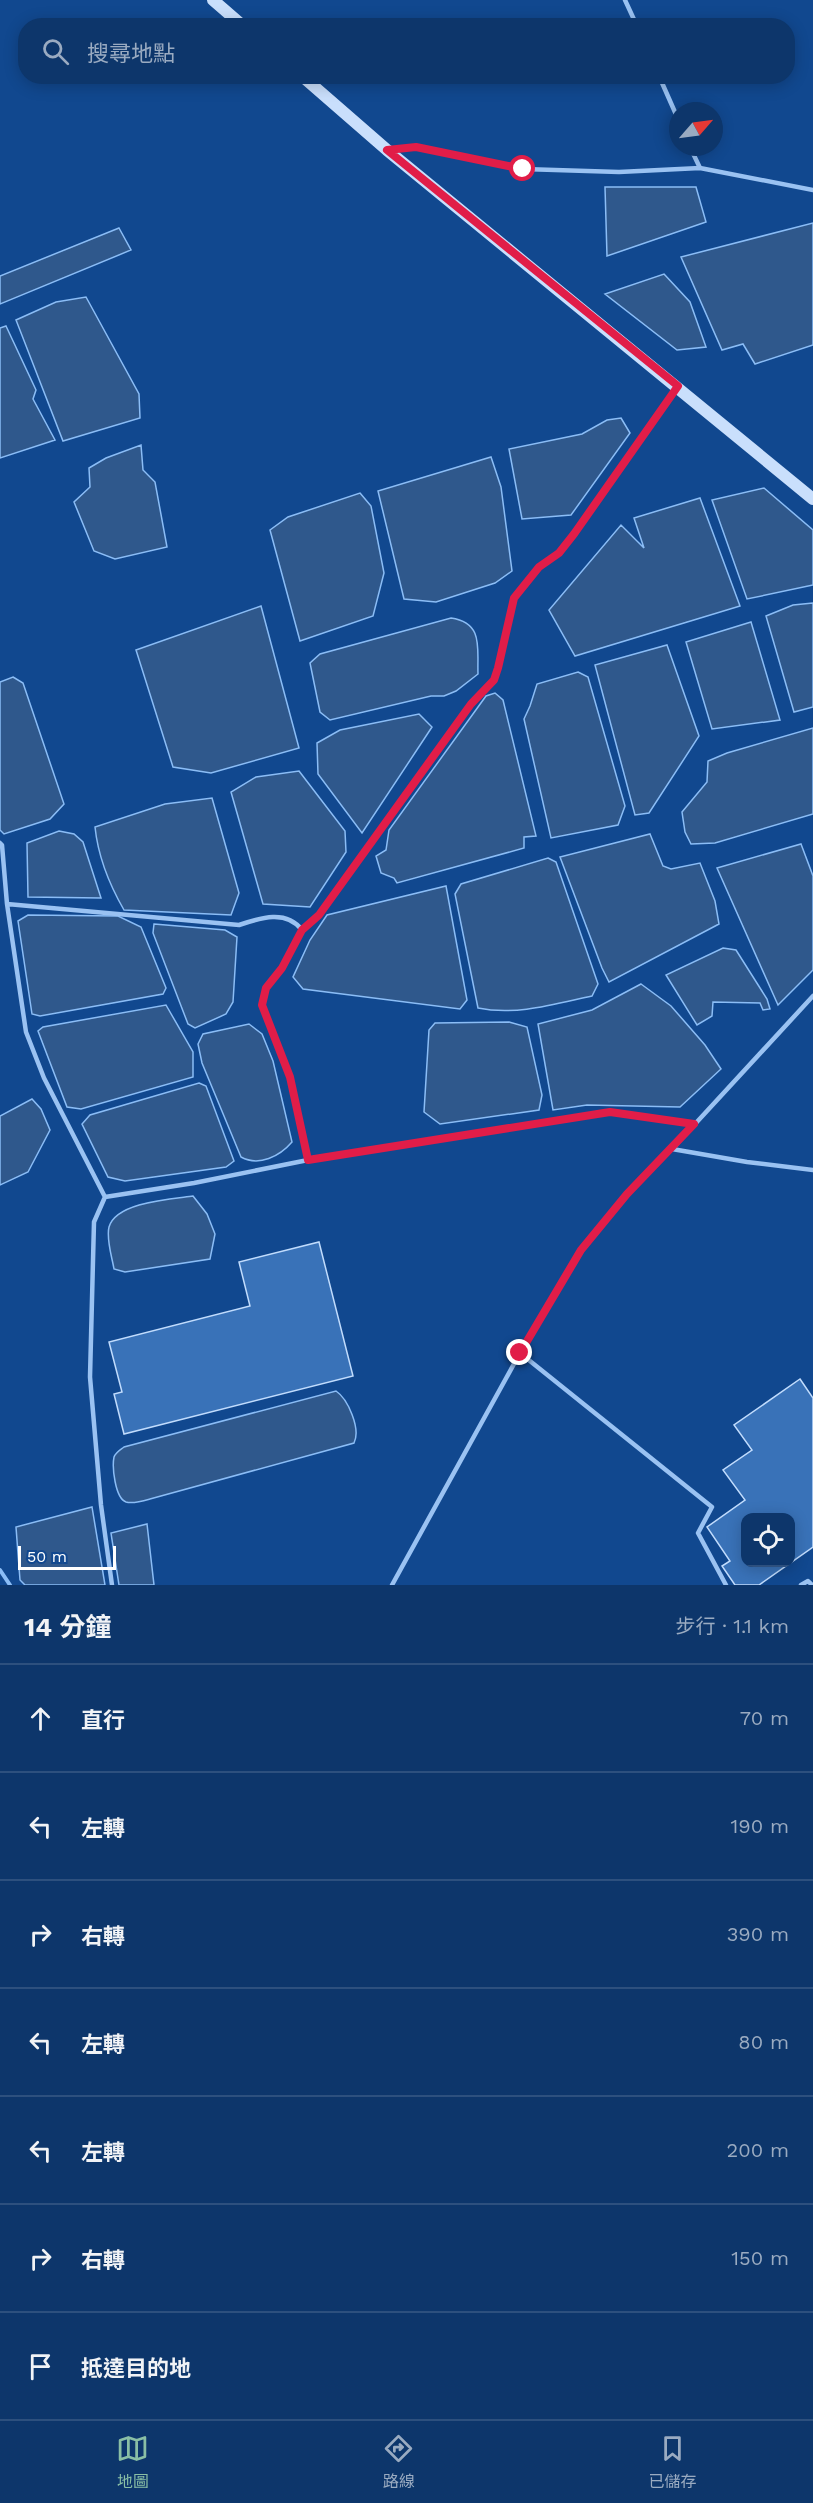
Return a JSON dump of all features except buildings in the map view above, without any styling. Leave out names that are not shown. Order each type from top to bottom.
[{"type":"street","points":[[213,0],[234,18]]},
{"type":"street","points":[[311,84],[387,150],[678,386],[813,499]]},
{"type":"lane","points":[[625,0],[633,18]]},
{"type":"lane","points":[[663,84],[670,102]]},
{"type":"lane","points":[[387,150],[416,147],[523,169],[620,172],[700,168],[813,190]]},
{"type":"lane","points":[[694,156],[700,168]]},
{"type":"lane","points":[[308,1160],[290,1077],[262,1005],[266,988],[282,968],[302,930],[319,915],[471,704],[494,680],[514,598],[539,567],[559,553],[574,534],[678,386]]},
{"type":"lane","points":[[0,843],[26,1032],[44,1078],[105,1197]]},
{"type":"lane","points":[[7,904],[239,925],[265,917],[289,919],[302,930]]},
{"type":"lane","points":[[392,1585],[520,1353],[581,1250],[627,1194],[672,1149],[813,996]]},
{"type":"lane","points":[[105,1197],[194,1183],[308,1160],[610,1112],[694,1124]]},
{"type":"lane","points":[[672,1149],[747,1162],[813,1170]]},
{"type":"lane","points":[[105,1197],[94,1222],[90,1377],[101,1505],[112,1585]]},
{"type":"lane","points":[[520,1353],[712,1507],[698,1533],[726,1585]]},
{"type":"lane","points":[[801,1585],[808,1581],[812,1585]]},
{"type":"water","points":[[605,187],[696,187],[706,222],[607,256]]},
{"type":"water","points":[[813,223],[813,345],[755,364],[743,344],[722,350],[681,257]]},
{"type":"water","points":[[119,228],[131,250],[0,304],[0,276]]},
{"type":"water","points":[[664,274],[690,302],[706,347],[677,350],[605,294]]},
{"type":"water","points":[[86,297],[139,394],[140,418],[63,441],[16,320],[56,302]]},
{"type":"water","points":[[6,326],[36,390],[33,399],[55,440],[0,458],[0,328]]},
{"type":"water","points":[[621,418],[630,433],[571,515],[522,519],[509,449],[582,434],[607,420]]},
{"type":"water","points":[[141,445],[143,470],[155,482],[167,547],[115,559],[94,551],[74,502],[90,487],[89,468],[106,458]]},
{"type":"water","points":[[491,457],[501,487],[512,571],[495,583],[436,602],[404,599],[378,491]]},
{"type":"water","points":[[764,488],[813,530],[813,585],[747,599],[712,500]]},
{"type":"water","points":[[360,493],[371,506],[384,573],[373,616],[300,641],[270,530],[288,517]]},
{"type":"water","points":[[700,498],[740,606],[575,656],[549,610],[621,525],[644,548],[634,518]]},
{"type":"water","points":[[813,603],[813,707],[794,712],[766,616],[793,605]]},
{"type":"water","points":[[261,606],[299,748],[211,773],[173,767],[136,650]]},
{"type":"water","points":[[451,618],[469,625],[474,631],[478,646],[478,674],[456,691],[444,696],[431,696],[330,720],[320,712],[310,663],[320,654]]},
{"type":"water","points":[[751,622],[780,720],[712,729],[686,642]]},
{"type":"water","points":[[667,645],[699,736],[649,813],[635,815],[595,665]]},
{"type":"water","points":[[578,672],[588,677],[625,806],[618,825],[551,838],[524,719],[537,684]]},
{"type":"water","points":[[13,677],[23,683],[64,804],[50,819],[4,834],[0,830],[0,682]]},
{"type":"water","points":[[495,693],[503,700],[536,836],[524,837],[524,848],[397,883],[394,878],[381,873],[376,856],[386,850],[389,830],[486,696]]},
{"type":"water","points":[[419,714],[432,727],[362,833],[318,774],[317,743],[340,730]]},
{"type":"water","points":[[813,728],[813,814],[715,843],[691,844],[685,832],[682,812],[707,782],[708,761],[727,753]]},
{"type":"water","points":[[299,771],[345,831],[346,852],[310,907],[263,904],[231,792],[256,777]]},
{"type":"water","points":[[212,798],[239,893],[231,915],[124,910],[105,870],[95,827],[165,804]]},
{"type":"water","points":[[59,831],[74,834],[83,842],[101,898],[28,897],[27,843]]},
{"type":"water","points":[[650,834],[663,866],[671,869],[700,863],[715,901],[719,924],[609,982],[560,857]]},
{"type":"water","points":[[801,844],[813,876],[813,970],[778,1005],[717,868]]},
{"type":"water","points":[[548,858],[556,862],[598,984],[592,996],[550,1005],[507,1011],[478,1008],[455,894],[461,884]]},
{"type":"water","points":[[446,886],[467,1000],[460,1009],[303,989],[293,977],[310,940],[327,915]]},
{"type":"water","points":[[28,915],[118,916],[141,927],[166,988],[163,994],[40,1016],[32,1014],[18,921]]},
{"type":"water","points":[[154,924],[225,930],[237,937],[233,1002],[226,1014],[195,1028],[188,1024],[153,933]]},
{"type":"water","points":[[723,948],[736,950],[767,999],[770,1009],[763,1010],[760,1003],[713,1002],[712,1016],[697,1025],[666,975]]},
{"type":"water","points":[[641,984],[671,1006],[705,1045],[721,1069],[680,1107],[587,1105],[553,1110],[538,1024],[592,1010]]},
{"type":"water","points":[[166,1005],[193,1052],[193,1077],[81,1109],[67,1107],[38,1031],[43,1027]]},
{"type":"water","points":[[509,1022],[527,1027],[542,1095],[539,1110],[440,1124],[424,1112],[429,1030],[435,1023]]},
{"type":"water","points":[[249,1024],[262,1034],[273,1061],[292,1142],[275,1156],[255,1161],[241,1157],[202,1063],[198,1044],[203,1034]]},
{"type":"water","points":[[199,1083],[206,1086],[234,1161],[226,1167],[125,1181],[108,1177],[82,1124],[90,1115]]},
{"type":"water","points":[[32,1099],[41,1109],[50,1130],[28,1172],[0,1185],[0,1116]]},
{"type":"water","points":[[193,1196],[207,1214],[215,1234],[210,1259],[125,1272],[114,1269],[108,1237],[109,1227],[114,1219],[122,1212],[145,1203]]},
{"type":"water","points":[[336,1391],[349,1407],[355,1423],[354,1443],[132,1503],[126,1502],[119,1495],[113,1462],[116,1454],[124,1447]]},
{"type":"water","points":[[92,1507],[105,1585],[25,1585],[20,1580],[16,1527]]},
{"type":"water","points":[[147,1524],[154,1585],[119,1585],[111,1533]]},
{"type":"waterway","points":[[0,1570],[10,1585]]},
{"type":"route","points":[[520,1353],[581,1250],[627,1194],[694,1124],[610,1112],[308,1160],[290,1077],[262,1005],[266,988],[282,968],[302,930],[319,915],[471,704],[494,680],[514,598],[539,567],[559,553],[574,534],[678,386],[387,150],[416,147],[523,169]]}]
